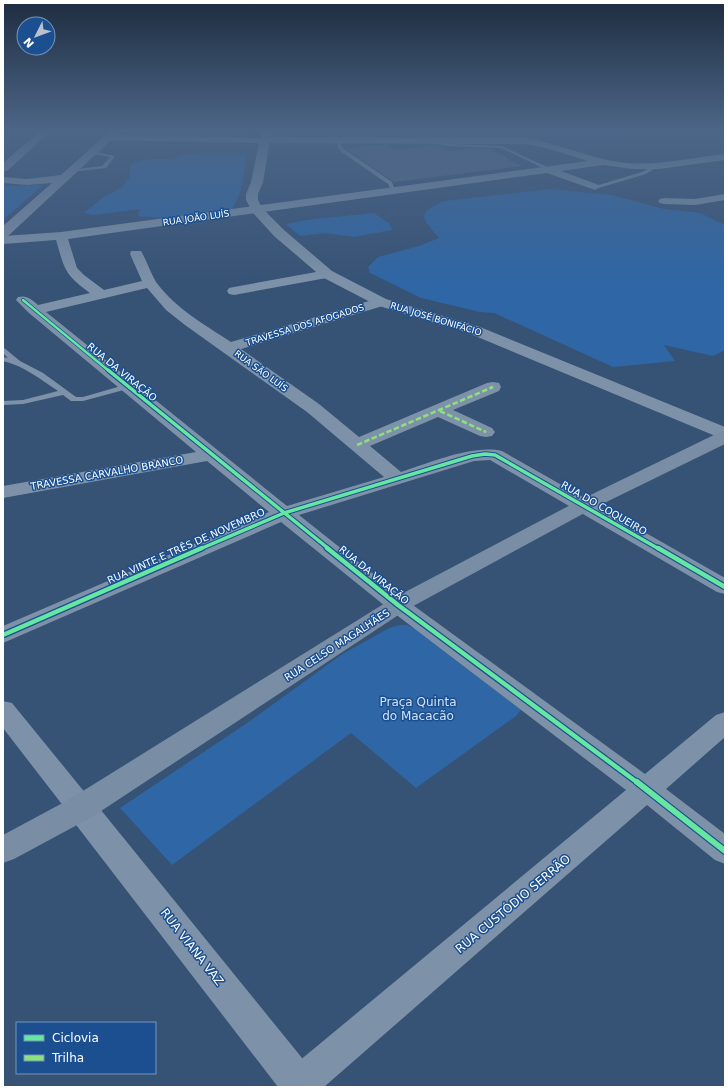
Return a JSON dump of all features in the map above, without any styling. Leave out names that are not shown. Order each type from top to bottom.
[{"type":"main road","points":[[4,233],[60,182]]},
{"type":"main road","name":"RUA CELSO MAGALHÃES","points":[[3,850],[81,808],[398,605],[585,505],[725,437]]},
{"type":"street","points":[[257,182],[252,194],[252,200],[257,210]]},
{"type":"street","name":"RUA JOÃO LUÍS","points":[[4,233],[61,236],[461,182]]},
{"type":"street","points":[[581,182],[595,187]]},
{"type":"street","points":[[664,201],[695,202],[725,197]]},
{"type":"street","name":"RUA JOSÉ BONIFÁCIO","points":[[257,210],[279,234],[327,274],[381,302],[474,330],[725,434]]},
{"type":"street","points":[[61,236],[72,270],[79,278],[101,294],[150,283]]},
{"type":"street","name":"RUA SÃO LUÍS","points":[[136,254],[150,283],[171,307],[190,322],[313,408],[398,479]]},
{"type":"street","points":[[234,291],[327,274]]},
{"type":"street","name":"RUA DA VIRAÇÃO","points":[[101,294],[28,305],[211,455],[284,512],[398,605],[647,790],[725,851]]},
{"type":"street","name":"TRAVESSA DOS AFOGADOS","points":[[229,348],[381,302]]},
{"type":"street","points":[[357,445],[440,411],[492,387]]},
{"type":"street","points":[[440,411],[486,432]]},
{"type":"street","name":"RUA DO COQUEIRO","points":[[472,456],[485,454],[495,455],[585,505],[725,587]]},
{"type":"street","name":"TRAVESSA CARVALHO BRANCO","points":[[3,492],[211,455]]},
{"type":"street","name":"RUA VINTE E TRÊS DE NOVEMBRO","points":[[3,635],[284,512],[472,456]]},
{"type":"street","points":[[3,710],[81,808]]},
{"type":"street","name":"RUA CUSTÓDIO SERRÃO","points":[[301,1086],[725,722]]},
{"type":"street","name":"RUA VIANA VAZ","points":[[81,808],[301,1086]]},
{"type":"lane","points":[[387,182],[394,191]]},
{"type":"lane","points":[[595,187],[613,182]]},
{"type":"lane","points":[[3,349],[16,361]]},
{"type":"lane","points":[[3,359],[16,361],[28,366],[74,399],[83,400],[128,386]]},
{"type":"lane","points":[[3,403],[23,402],[65,392]]},
{"type":"green space","points":[[126,182],[243,182],[239,196],[232,209],[197,215],[173,217],[138,216],[140,209],[94,215],[84,213],[101,199],[122,187]]},
{"type":"green space","points":[[43,185],[3,220],[3,186]]},
{"type":"green space","points":[[551,189],[611,195],[664,209],[700,213],[725,225],[725,350],[713,356],[664,345],[675,361],[613,367],[494,313],[480,312],[421,298],[370,273],[368,267],[378,257],[419,246],[439,238],[425,221],[424,217],[425,213],[429,209],[444,201]]},
{"type":"green space","points":[[374,213],[390,224],[392,230],[354,237],[325,233],[300,236],[286,224],[313,219]]},
{"type":"green space","name":"Praça Quinta do Macacão","points":[[407,625],[417,630],[521,710],[516,716],[416,788],[351,733],[172,865],[120,808],[247,723],[341,655],[389,628]]},
{"type":"marked path","points":[[357,445],[493,387]]},
{"type":"marked path","points":[[440,411],[486,432]]},
{"type":"cycle path","points":[[23,300],[211,455],[398,605],[647,790],[725,851]]},
{"type":"cycle path","points":[[3,635],[284,513],[472,456],[485,454],[495,455],[725,587]]}]
